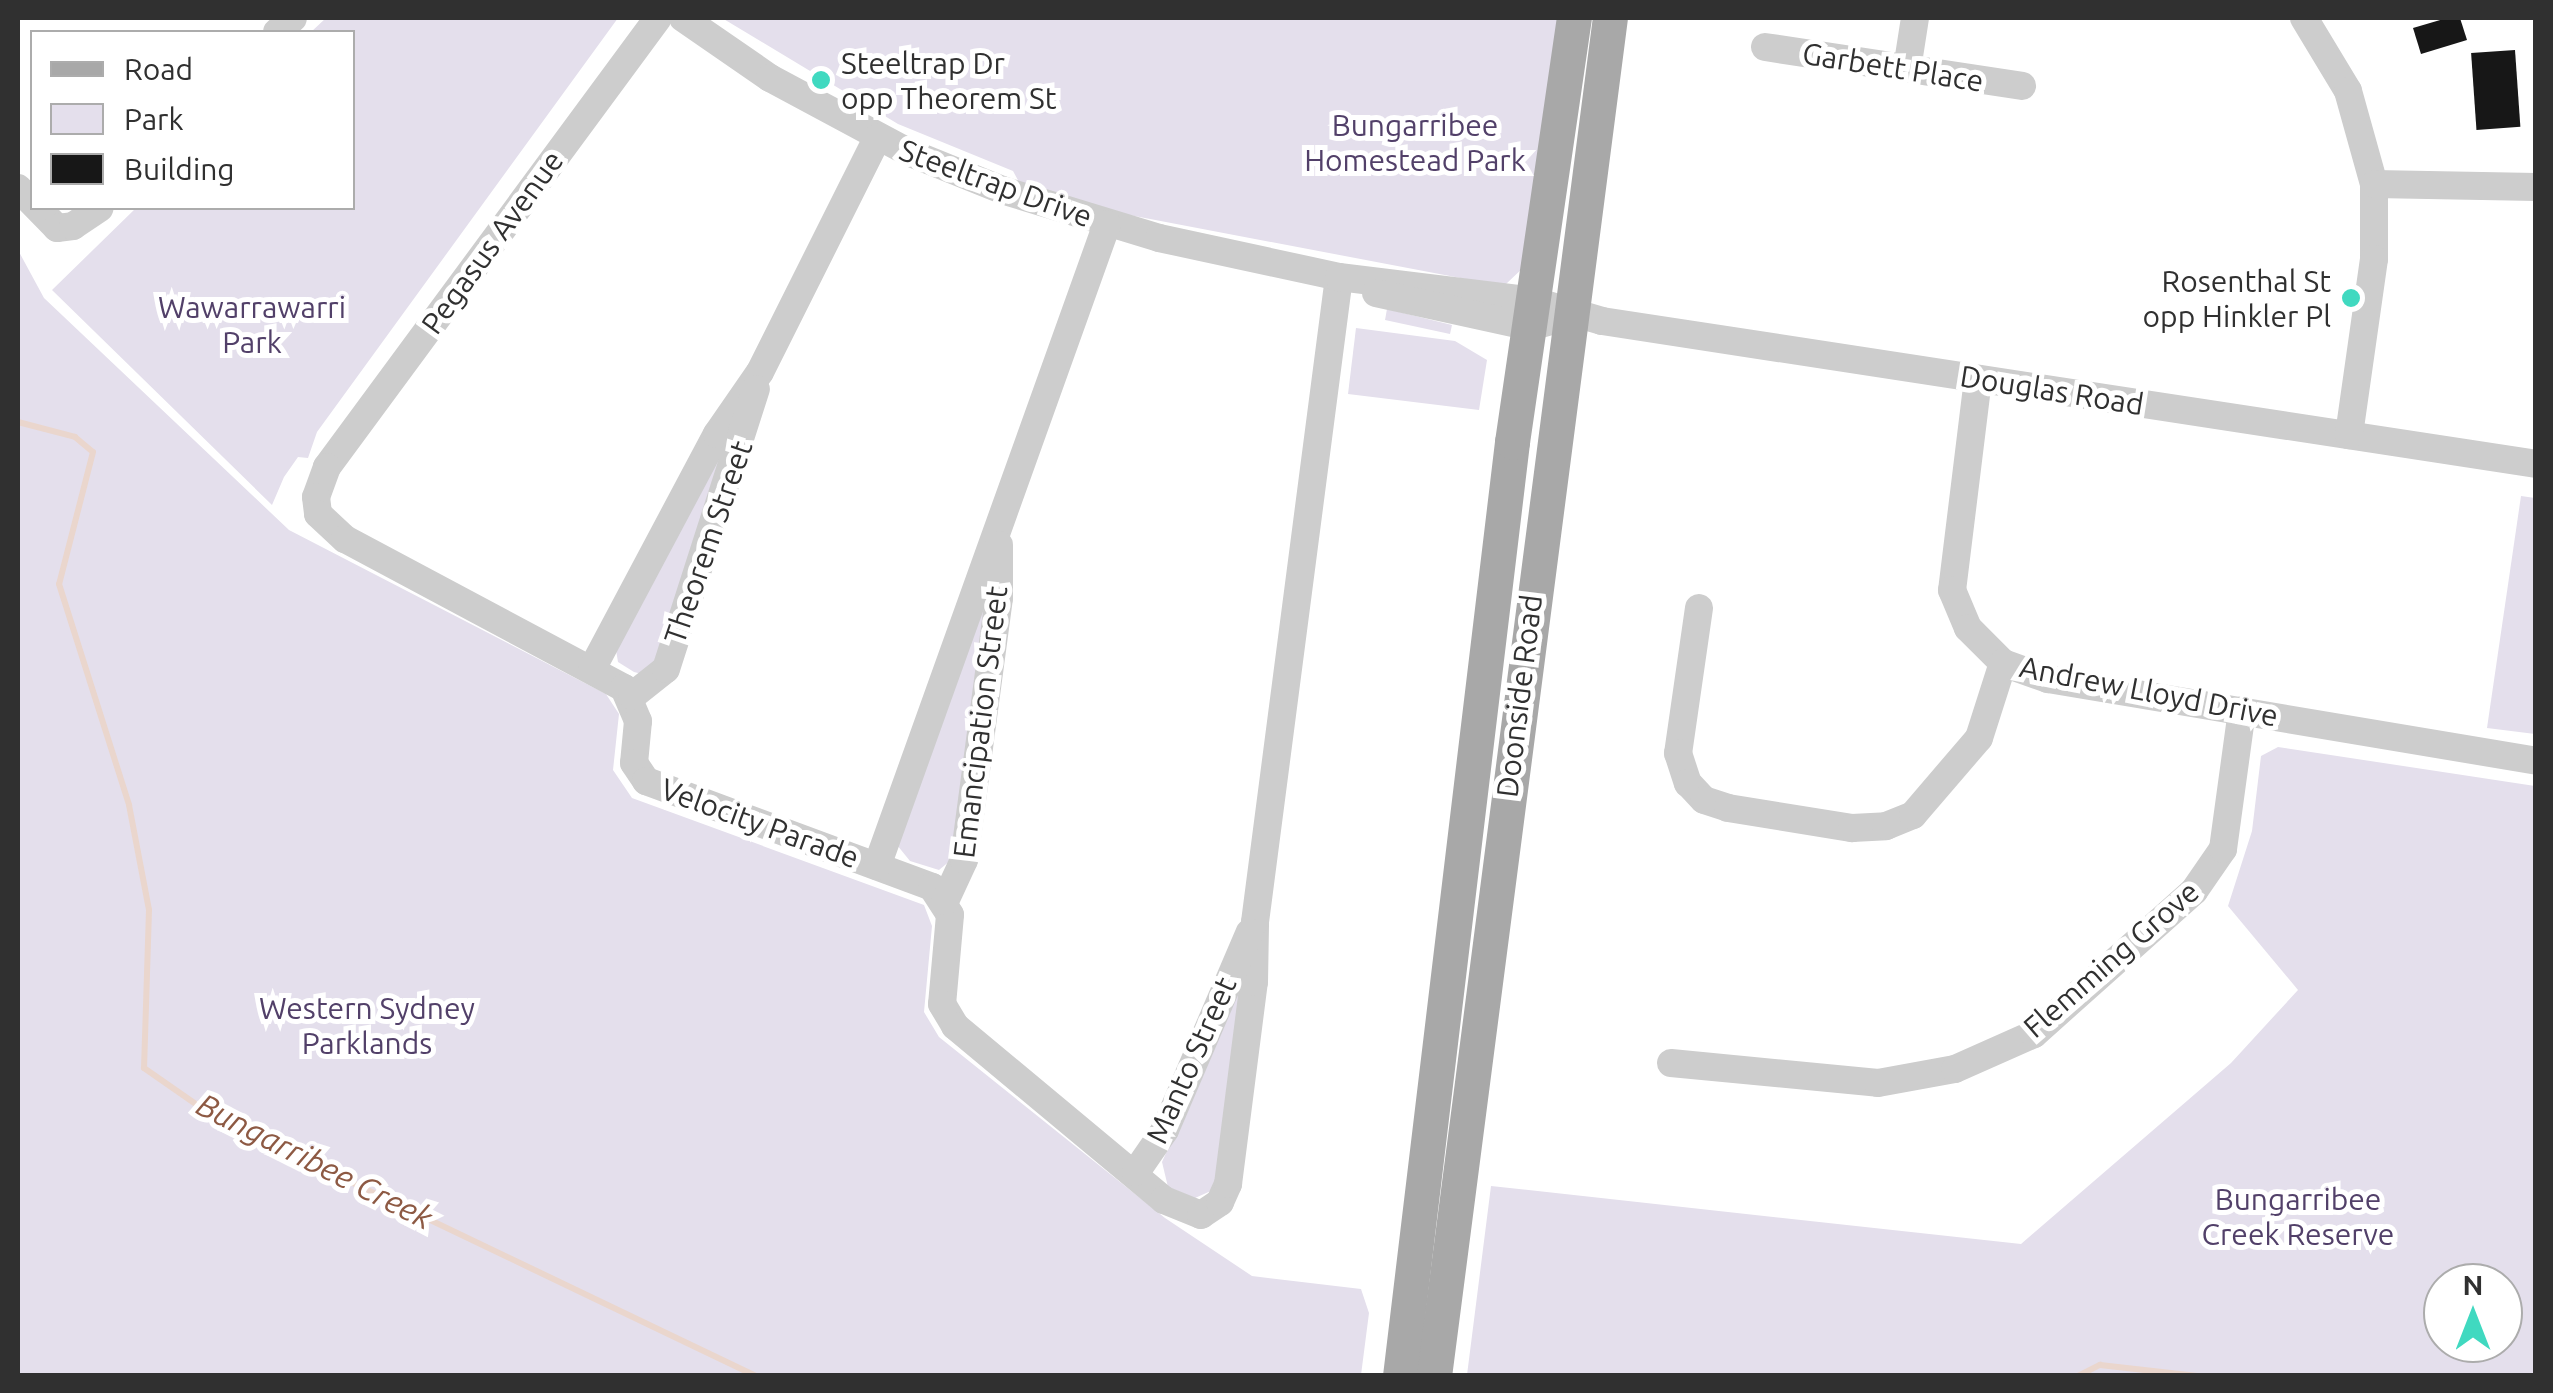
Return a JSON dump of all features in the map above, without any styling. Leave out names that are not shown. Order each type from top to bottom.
[{"type":"main road","name":"Doonside Road","points":[[1400,1376],[1532,314],[1574,18]]},
{"type":"main road","name":"Doonside Road","points":[[1434,1376],[1610,18]]},
{"type":"street","name":"Pegasus Avenue","points":[[592,670],[331,530],[316,505],[326,468],[658,18]]},
{"type":"street","name":"Steeltrap Drive","points":[[682,18],[770,78],[877,138],[1002,190],[1108,224],[1339,277],[1532,314]]},
{"type":"street","points":[[1908,69],[1915,18]]},
{"type":"street","points":[[2304,18],[2355,106],[2374,184],[2374,259],[2348,435]]},
{"type":"street","name":"Garbett Place","points":[[1765,47],[2022,86]]},
{"type":"street","name":"Theorem Street","points":[[592,670],[717,434],[760,372],[877,138]]},
{"type":"street","points":[[2374,184],[2467,180],[2536,187]]},
{"type":"street","points":[[39,210],[57,228],[96,210]]},
{"type":"street","name":"Emancipation Street","points":[[877,866],[972,594],[999,539],[1108,224]]},
{"type":"street","name":"Manto Street","points":[[1255,922],[1165,1130],[1136,1172],[1164,1200],[1201,1215],[1220,1202],[1228,1184],[1254,982],[1255,922],[1339,277]]},
{"type":"street","name":"Douglas Road","points":[[1532,314],[1569,315],[2536,464]]},
{"type":"street","name":"Theorem Street","points":[[632,696],[666,669],[744,441],[760,372]]},
{"type":"street","name":"Andrew Lloyd Drive","points":[[1978,379],[1952,590],[1968,628],[2002,664],[2048,678],[2536,761]]},
{"type":"street","name":"Emancipation Street","points":[[945,901],[964,860],[999,598],[999,539]]},
{"type":"street","points":[[1699,608],[1678,753],[1688,783],[1704,800],[1728,808],[1852,828],[1886,826],[1914,814],[1979,738],[2002,664]]},
{"type":"street","points":[[592,670],[632,696]]},
{"type":"street","name":"Velocity Parade","points":[[632,696],[638,721],[634,763],[646,781],[925,882],[945,901]]},
{"type":"street","name":"Flemming Grove","points":[[1671,1063],[1878,1083],[1955,1069],[2034,1034],[2194,891],[2223,849],[2242,710]]},
{"type":"street","points":[[945,901],[950,929],[942,993],[946,1014],[1136,1172]]},
{"type":"green space","name":"Wawarrawarri Park","points":[[326,18],[618,18],[317,432],[308,458],[298,457],[272,505],[52,290],[134,210],[355,210],[355,30],[313,30]]},
{"type":"green space","name":"Bungarribee Homestead Park","points":[[722,18],[1561,18],[1525,266],[1506,284],[1492,284],[1103,210],[1020,184],[1013,171],[898,124]]},
{"type":"green space","name":"Western Sydney Parklands","points":[[18,250],[44,298],[289,530],[606,694],[619,714],[613,770],[632,798],[924,905],[932,926],[924,1012],[939,1037],[1165,1218],[1252,1276],[1361,1289],[1369,1313],[1361,1375],[18,1375]]},
{"type":"green space","points":[[1387,309],[1452,325],[1450,334],[1385,320]]},
{"type":"green space","points":[[1356,328],[1455,341],[1487,360],[1479,410],[1348,394]]},
{"type":"green space","points":[[727,437],[660,657],[642,674],[634,672],[618,662],[616,650]]},
{"type":"green space","points":[[2521,496],[2535,498],[2535,734],[2487,728]]},
{"type":"green space","points":[[987,594],[957,855],[939,870],[910,861],[897,845]]},
{"type":"green space","name":"Bungarribee Creek Reserve","points":[[2278,747],[2535,786],[2535,1375],[1467,1375],[1491,1186],[2021,1244],[2231,1063],[2298,990],[2228,906],[2252,831],[2261,756]]},
{"type":"green space","points":[[1244,979],[1221,1169],[1213,1190],[1195,1198],[1168,1187],[1162,1162]]},
{"type":"building","points":[[2460,18],[2467,40],[2421,54],[2413,28]]},
{"type":"building","points":[[2515,50],[2520,127],[2476,130],[2471,53]]},
{"type":"waterway","name":"Bungarribee Creek","points":[[18,422],[75,437],[93,452],[59,584],[129,805],[149,910],[144,1068],[213,1116],[756,1376]]},
{"type":"waterway","name":"Bungarribee Creek","points":[[2078,1376],[2100,1365],[2197,1376]]},
{"type":"place","name":"Steeltrap Dr opp Theorem St","points":[[821,80]]},
{"type":"place","name":"Rosenthal St opp Hinkler Pl","points":[[2351,298]]}]
